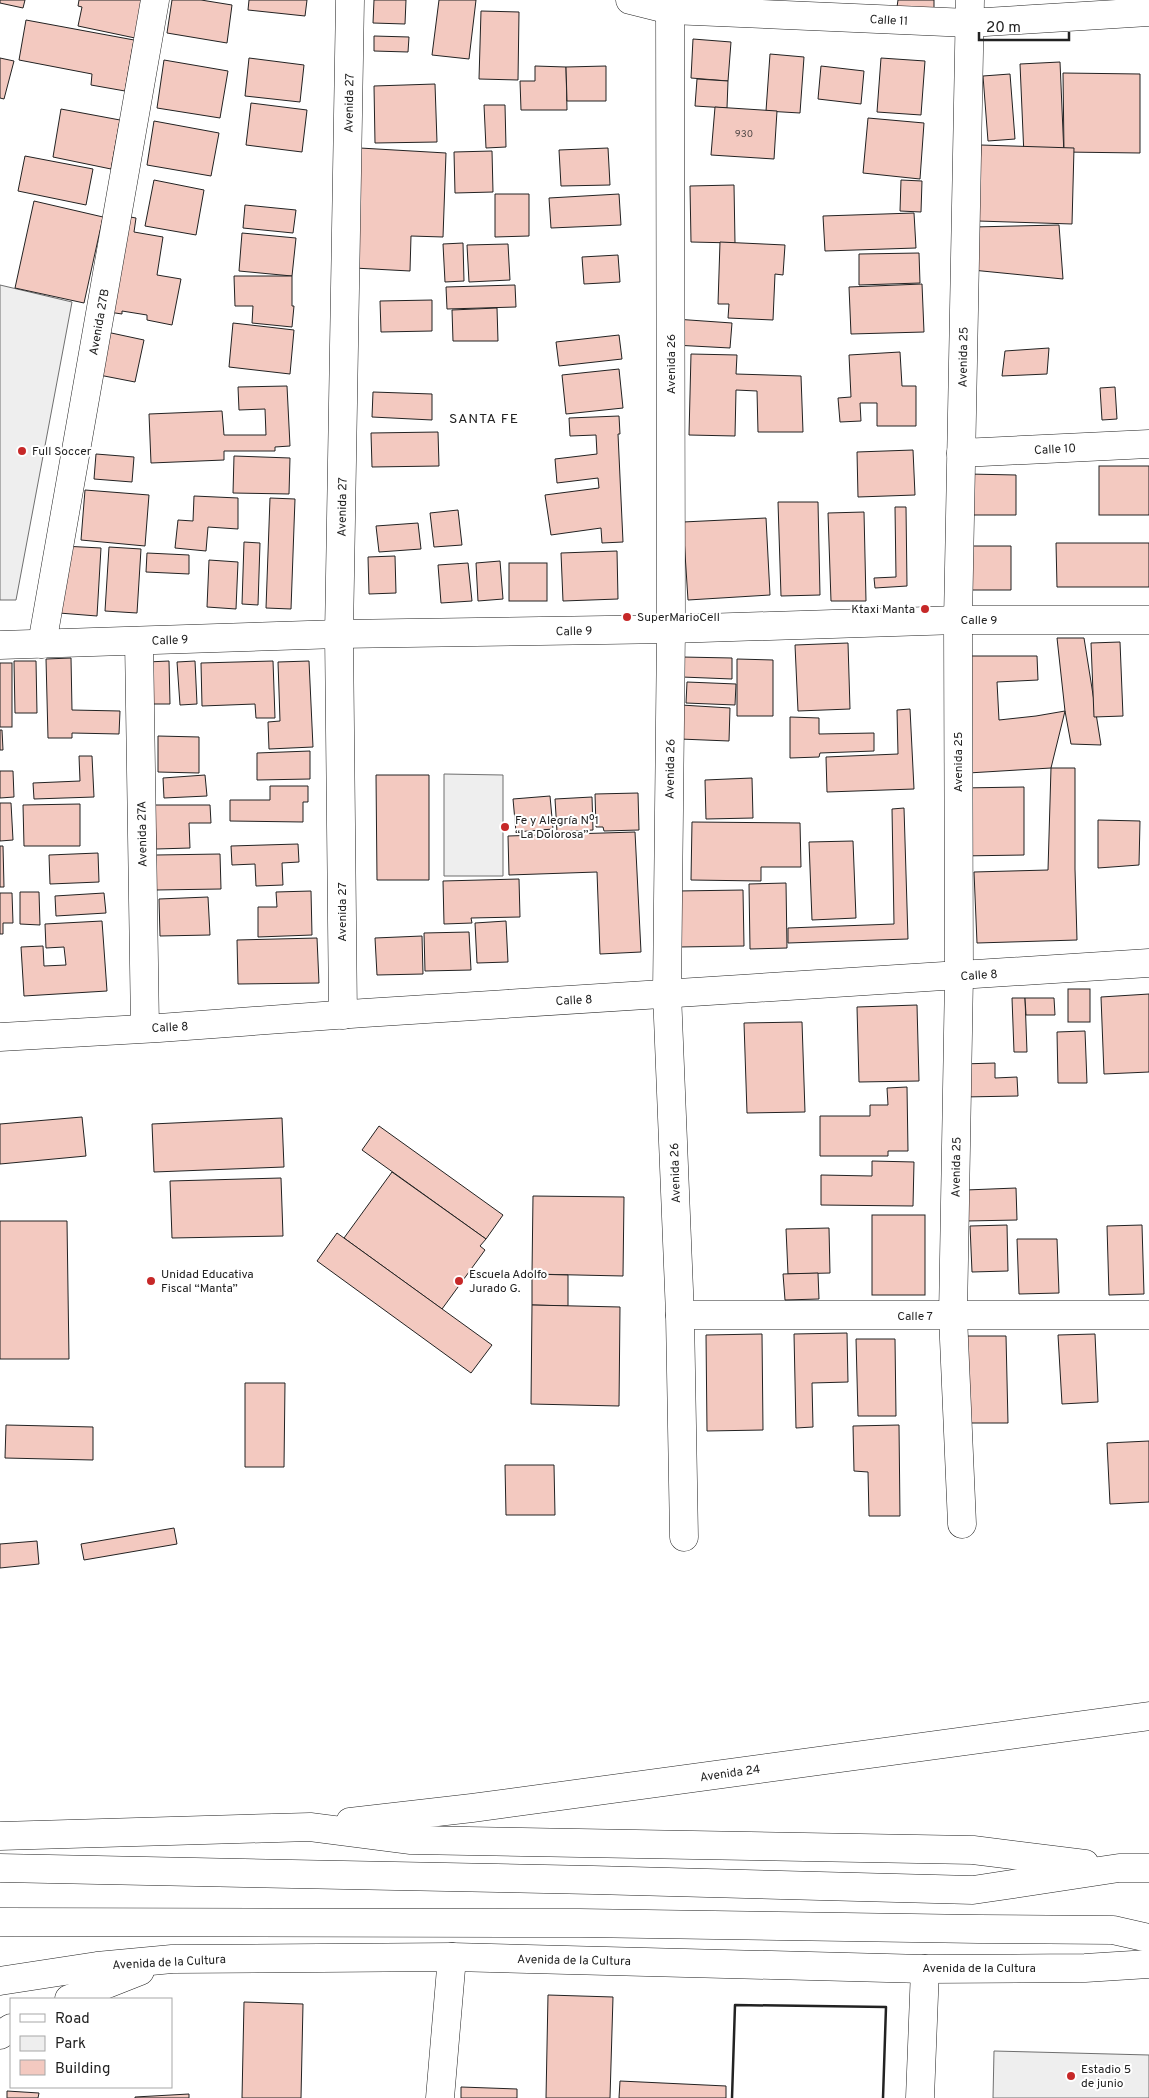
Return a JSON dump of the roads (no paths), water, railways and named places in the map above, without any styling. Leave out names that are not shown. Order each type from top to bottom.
[{"type":"street","name":"Avenida 27B","points":[[42,644],[155,0]]},
{"type":"street","name":"Avenida 27","points":[[343,1015],[340,634],[350,0]]},
{"type":"street","name":"Calle 11","points":[[630,0],[670,5],[969,12],[1149,12]]},
{"type":"street","name":"Avenida 26","points":[[670,5],[671,629],[667,994],[680,1315],[684,1537]]},
{"type":"street","name":"Avenida 25","points":[[962,1524],[953,1316],[959,976],[958,620],[969,12]]},
{"type":"street","name":"Calle 10","points":[[961,454],[1149,444]]},
{"type":"street","name":"Calle 9","points":[[0,645],[340,634],[671,629],[958,620],[1149,620]]},
{"type":"street","name":"Avenida 27A","points":[[139,641],[145,1028]]},
{"type":"street","name":"Calle 8","points":[[0,1037],[1149,964]]},
{"type":"street","name":"Calle 7","points":[[680,1315],[1149,1315]]},
{"type":"street","name":"Avenida 24","points":[[310,1827],[481,1806],[1149,1716]]},
{"type":"street","points":[[0,1836],[310,1827],[411,1840],[974,1850],[1119,1868],[1149,1868]]},
{"type":"street","points":[[0,1868],[973,1890],[1119,1868]]},
{"type":"street","points":[[0,1922],[580,1923],[1113,1930],[1149,1938]]},
{"type":"street","points":[[440,2098],[452,1957]]},
{"type":"street","name":"Avenida de la Cultura","points":[[0,1981],[97,1966],[172,1960],[452,1957],[925,1969],[1085,1968],[1149,1964]]},
{"type":"street","points":[[72,1998],[172,1960]]},
{"type":"street","points":[[920,2098],[925,1969]]},
{"type":"place","name":"Full Soccer","points":[[22,451]]},
{"type":"place","name":"Ktaxi Manta","points":[[925,609]]},
{"type":"place","name":"SuperMarioCell","points":[[627,617]]},
{"type":"place","name":"Fe y Alegría Nº1 “La Dolorosa”","points":[[505,827]]},
{"type":"place","name":"Unidad Educativa Fiscal “Manta”","points":[[151,1281]]},
{"type":"place","name":"Escuela Adolfo Jurado G.","points":[[459,1281]]},
{"type":"place","name":"Estadio 5 de junio","points":[[1071,2076]]},
{"type":"district","name":"SANTA FE","points":[[484,418]]}]
